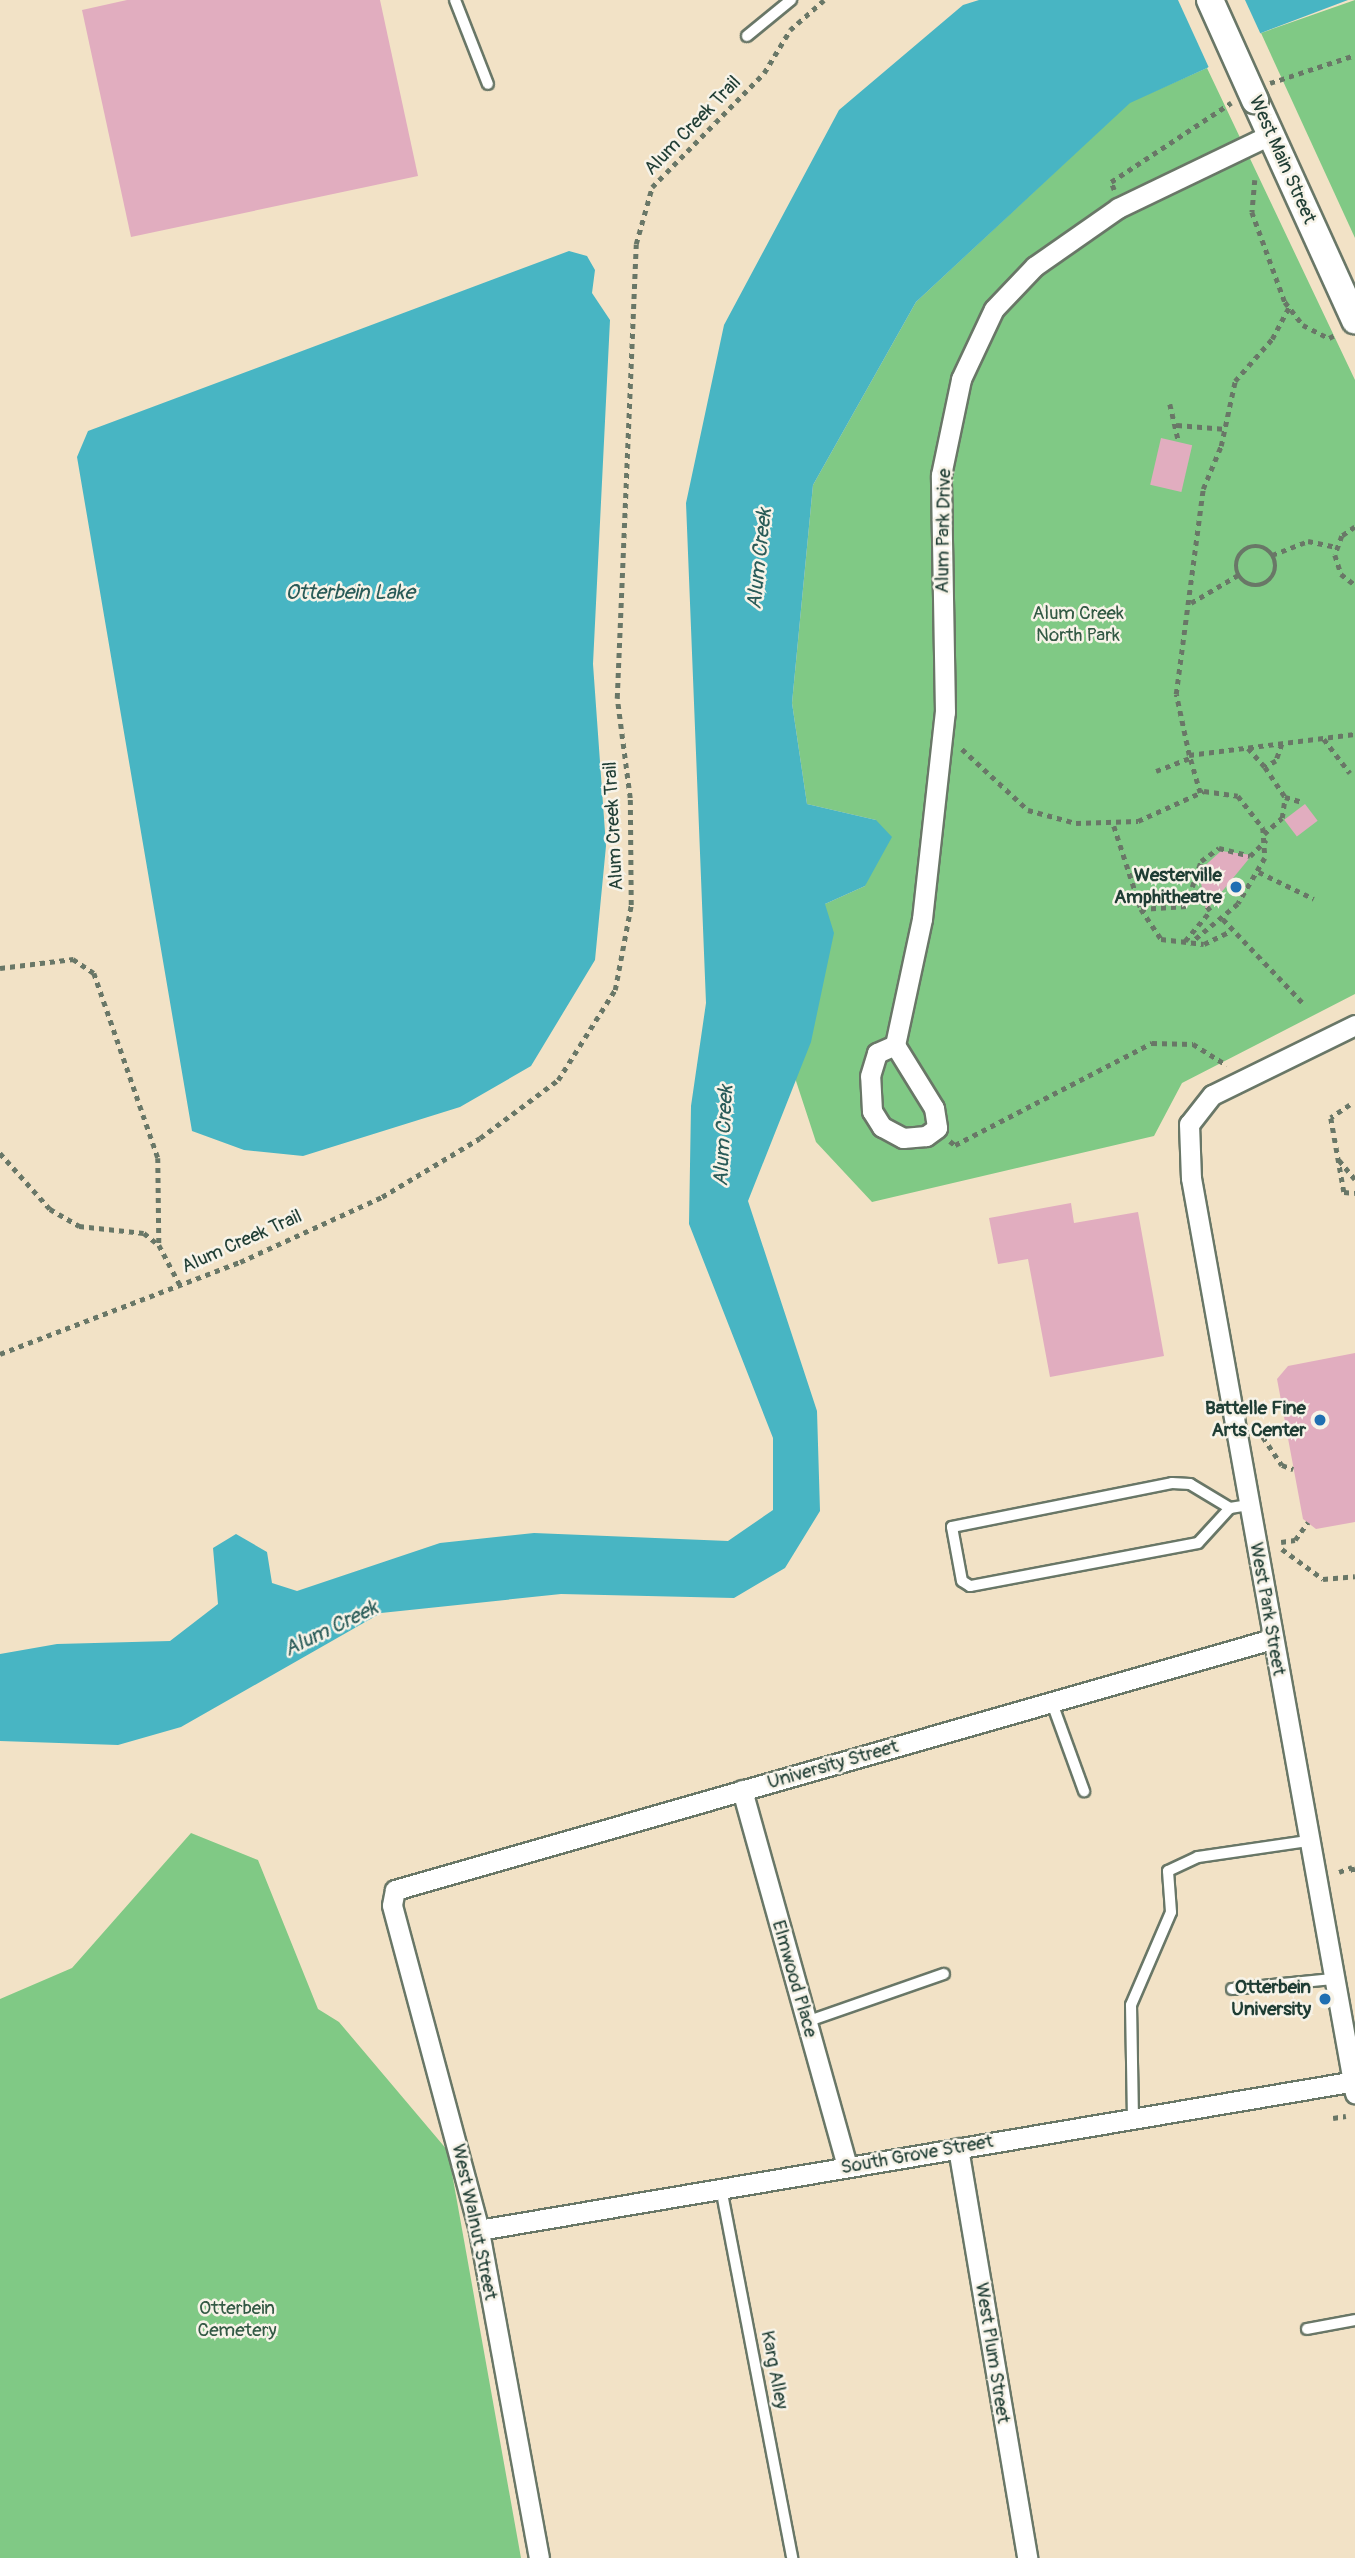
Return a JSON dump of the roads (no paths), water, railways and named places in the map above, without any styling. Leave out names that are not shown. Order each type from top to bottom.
[{"type":"main road","name":"West Main Street","points":[[1210,0],[1270,135],[1345,328]]},
{"type":"street","name":"Alum Park Drive","points":[[895,1045],[922,919],[943,727],[941,475],[961,379],[994,309],[1035,266],[1118,208],[1270,135]]},
{"type":"street","name":"West Park Street","points":[[1354,2085],[1272,1639],[1240,1506],[1191,1178],[1189,1124],[1198,1107],[1237,1081],[1355,1025]]},
{"type":"street","points":[[895,1045],[934,1108],[937,1128],[903,1138],[882,1127],[872,1111],[870,1076],[877,1053],[895,1045]]},
{"type":"street","name":"University Street","points":[[396,1890],[1272,1639]]},
{"type":"street","name":"Elmwood Place","points":[[742,1790],[846,2167]]},
{"type":"street","name":"West Walnut Street","points":[[396,1890],[392,1905],[479,2230],[539,2558]]},
{"type":"street","name":"South Grove Street","points":[[479,2230],[1133,2119],[1354,2085]]},
{"type":"street","name":"West Plum Street","points":[[958,2148],[1027,2558]]},
{"type":"lane","points":[[455,0],[488,84]]},
{"type":"lane","points":[[747,36],[791,0]]},
{"type":"lane","points":[[1172,1482],[1190,1484],[1240,1506],[1198,1543],[970,1586],[962,1581],[953,1527],[1172,1482]]},
{"type":"lane","points":[[1052,1703],[1084,1791]]},
{"type":"lane","points":[[1133,2119],[1131,2005],[1171,1912],[1168,1871],[1198,1857],[1308,1841]]},
{"type":"lane","points":[[806,2022],[944,1974]]},
{"type":"lane","points":[[1231,1989],[1334,1979]]},
{"type":"lane","name":"Karg Alley","points":[[721,2189],[792,2558]]},
{"type":"lane","points":[[1307,2329],[1355,2320]]},
{"type":"water","name":"Alum Creek","points":[[979,0],[1348,0],[1261,33],[1207,68],[1130,103],[916,302],[813,485],[792,703],[807,804],[876,820],[892,837],[865,886],[825,904],[834,933],[811,1042],[748,1201],[817,1411],[820,1511],[785,1568],[734,1598],[561,1594],[381,1613],[181,1727],[118,1745],[0,1741],[0,1654],[57,1644],[170,1641],[218,1604],[213,1548],[236,1534],[267,1552],[272,1583],[297,1591],[440,1543],[534,1533],[728,1541],[773,1510],[773,1438],[689,1224],[691,1106],[706,1003],[686,503],[724,325],[839,110],[963,5]]},
{"type":"water","name":"Otterbein Lake","points":[[569,251],[587,256],[595,270],[592,293],[610,320],[593,664],[606,846],[595,960],[531,1066],[460,1107],[303,1156],[244,1150],[192,1131],[77,457],[88,431]]},
{"type":"place","name":"Westerville Amphitheatre","points":[[1236,887]]},
{"type":"place","name":"Battelle Fine Arts Center","points":[[1320,1420]]},
{"type":"place","name":"Otterbein University","points":[[1325,1999]]},
{"type":"park label","name":"Alum Creek North Park","points":[[1078,625]]},
{"type":"park label","name":"Otterbein Cemetery","points":[[237,2320]]}]
